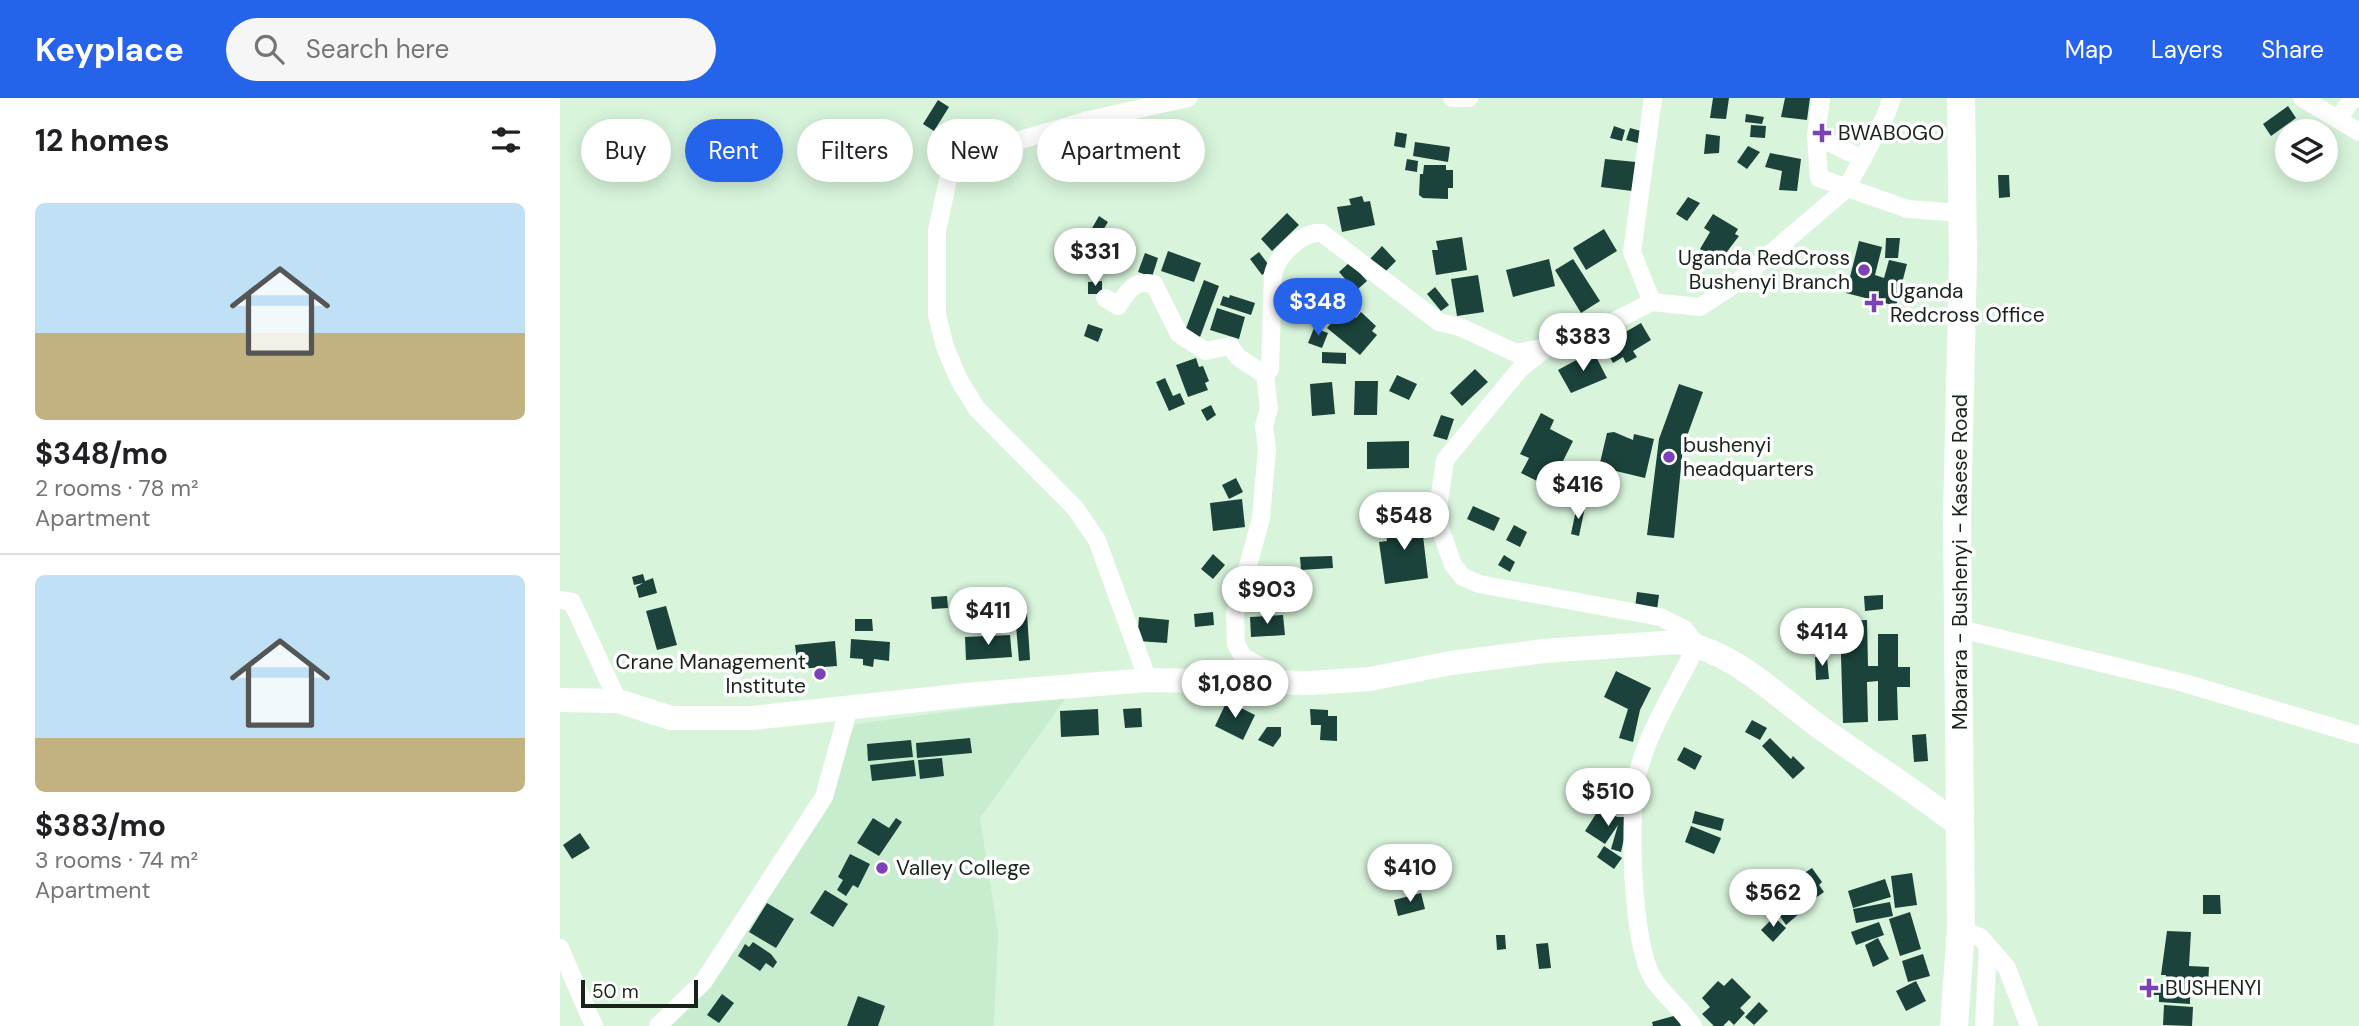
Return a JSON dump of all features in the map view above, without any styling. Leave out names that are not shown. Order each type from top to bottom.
[{"type":"main road","name":"Mbarara - Bushenyi - Kasese Road","points":[[1954,1026],[1961,929],[1957,519],[1961,98]]},
{"type":"main road","points":[[560,700],[618,701],[671,718],[752,718],[1148,680],[1275,683],[1370,679],[1451,663],[1544,651],[1661,642],[1697,645],[1766,685],[1825,732],[1960,826]]},
{"type":"street","points":[[1148,680],[1097,540],[1075,508],[977,409],[959,380],[945,347],[937,315],[937,231],[950,170],[975,153],[1089,120],[1188,98]]},
{"type":"street","points":[[1452,98],[1469,98]]},
{"type":"street","points":[[1652,302],[1633,252],[1653,98]]},
{"type":"street","points":[[1821,98],[1816,136],[1819,178],[1908,209],[1962,213]]},
{"type":"street","points":[[1275,683],[1269,671],[1243,657],[1236,644],[1234,614],[1261,518],[1267,449],[1264,426],[1269,408],[1265,375],[1270,369],[1275,267],[1311,232],[1331,238],[1439,322],[1460,327],[1516,353],[1573,342],[1652,302],[1700,307],[1735,284],[1846,189],[1892,98]]},
{"type":"street","points":[[2302,98],[2359,132]]},
{"type":"street","points":[[2338,119],[2353,98]]},
{"type":"street","points":[[1816,136],[1863,159]]},
{"type":"street","points":[[1105,299],[1118,306],[1131,286],[1141,282],[1154,284],[1179,334],[1205,351],[1230,346],[1238,357],[1265,375]]},
{"type":"street","points":[[1549,346],[1520,369],[1445,460],[1439,502],[1440,528],[1453,565],[1463,577],[1479,584],[1660,617],[1684,629],[1697,645],[1652,733],[1637,778],[1633,868],[1637,919],[1652,977],[1693,1026]]},
{"type":"street","points":[[560,600],[572,602],[618,701]]},
{"type":"street","points":[[1960,629],[2148,673],[2251,705],[2319,720],[2359,735]]},
{"type":"street","points":[[659,1026],[704,981],[824,797],[849,707]]},
{"type":"street","points":[[1961,929],[1980,937],[2007,968],[2029,1026]]},
{"type":"street","points":[[1984,1026],[1988,946]]},
{"type":"street","points":[[560,948],[594,1026]]},
{"type":"shaded area","name":"Valley College","points":[[1067,696],[980,818],[998,933],[994,1026],[663,1026],[792,841],[856,724]]},
{"type":"building","points":[[1713,98],[1729,98],[1726,119],[1710,118]]},
{"type":"building","points":[[1785,98],[1810,98],[1807,120],[1781,117]]},
{"type":"building","points":[[938,100],[949,107],[942,119],[927,119],[927,127],[923,124]]},
{"type":"building","points":[[2288,106],[2296,118],[2275,119],[2275,133],[2271,136],[2263,124]]},
{"type":"building","points":[[1746,114],[1764,117],[1762,124],[1745,122]]},
{"type":"building","points":[[1751,125],[1766,126],[1765,138],[1750,137]]},
{"type":"building","points":[[1614,126],[1625,130],[1622,141],[1610,138]]},
{"type":"building","points":[[1630,128],[1641,131],[1638,143],[1626,140]]},
{"type":"building","points":[[1396,132],[1407,134],[1405,148],[1394,146]]},
{"type":"building","points":[[1706,134],[1720,136],[1719,153],[1704,154]]},
{"type":"building","points":[[1415,142],[1450,147],[1448,162],[1413,156]]},
{"type":"building","points":[[1748,146],[1760,152],[1747,169],[1737,162]]},
{"type":"building","points":[[1770,153],[1801,159],[1797,191],[1779,190],[1782,171],[1765,167]]},
{"type":"building","points":[[1407,159],[1418,161],[1417,172],[1405,170]]},
{"type":"building","points":[[1605,159],[1636,162],[1632,191],[1601,187]]},
{"type":"building","points":[[1424,165],[1446,165],[1446,170],[1453,170],[1453,188],[1448,188],[1448,199],[1423,198],[1419,195],[1420,174],[1423,174]]},
{"type":"building","points":[[1998,175],[2009,175],[2010,197],[1999,198]]},
{"type":"building","points":[[1362,196],[1364,202],[1370,201],[1375,225],[1342,232],[1337,207],[1351,205],[1349,199]]},
{"type":"building","points":[[1688,197],[1700,203],[1687,221],[1676,214]]},
{"type":"building","points":[[1287,213],[1299,225],[1272,251],[1261,239]]},
{"type":"building","points":[[1713,214],[1738,229],[1735,234],[1739,236],[1720,261],[1700,249],[1710,232],[1704,228]]},
{"type":"building","points":[[1099,216],[1108,222],[1100,235],[1091,230]]},
{"type":"building","points":[[1604,229],[1617,251],[1586,270],[1573,248]]},
{"type":"building","points":[[1462,237],[1467,270],[1436,275],[1432,250],[1438,250],[1436,241]]},
{"type":"building","points":[[1886,238],[1900,238],[1898,258],[1885,258]]},
{"type":"building","name":"Uganda RedCross Bushenyi Branch","points":[[1859,241],[1882,247],[1875,275],[1884,278],[1889,260],[1907,264],[1896,306],[1846,293]]},
{"type":"building","points":[[1382,246],[1396,261],[1384,273],[1370,259]]},
{"type":"building","points":[[1168,251],[1201,263],[1194,282],[1161,271]]},
{"type":"building","points":[[1259,252],[1271,268],[1262,275],[1250,259]]},
{"type":"building","points":[[1145,253],[1158,258],[1152,277],[1138,272]]},
{"type":"building","points":[[1549,259],[1555,286],[1513,297],[1506,270]]},
{"type":"building","points":[[1573,259],[1600,301],[1581,313],[1555,270]]},
{"type":"building","points":[[1350,262],[1367,281],[1351,295],[1341,284],[1346,280],[1339,272]]},
{"type":"building","points":[[1478,275],[1484,312],[1457,316],[1451,279]]},
{"type":"building","points":[[1204,280],[1219,286],[1200,337],[1185,331]]},
{"type":"building","points":[[1102,281],[1102,294],[1088,294],[1088,282]]},
{"type":"building","points":[[1435,287],[1449,305],[1441,311],[1427,294]]},
{"type":"building","points":[[1230,295],[1255,303],[1251,315],[1220,305],[1223,296],[1229,298]]},
{"type":"building","points":[[1217,308],[1245,317],[1239,339],[1210,330]]},
{"type":"building","points":[[1344,308],[1356,318],[1361,312],[1376,326],[1372,331],[1377,335],[1360,355],[1327,328]]},
{"type":"building","points":[[1641,323],[1651,340],[1633,351],[1637,357],[1626,363],[1623,357],[1613,363],[1603,345]]},
{"type":"building","points":[[1088,324],[1103,329],[1098,342],[1084,336]]},
{"type":"building","points":[[1314,328],[1328,333],[1322,348],[1308,343]]},
{"type":"building","points":[[1593,351],[1607,378],[1571,393],[1558,370]]},
{"type":"building","points":[[1322,352],[1346,353],[1346,364],[1322,363]]},
{"type":"building","points":[[1196,358],[1199,367],[1203,366],[1209,381],[1205,383],[1208,390],[1188,397],[1176,365]]},
{"type":"building","points":[[1475,369],[1488,382],[1462,406],[1450,393]]},
{"type":"building","points":[[1397,375],[1417,384],[1409,400],[1389,391]]},
{"type":"building","points":[[1165,378],[1173,396],[1180,393],[1185,404],[1169,411],[1156,382]]},
{"type":"building","points":[[1355,381],[1378,381],[1377,415],[1354,415]]},
{"type":"building","points":[[1332,382],[1335,414],[1312,416],[1310,384]]},
{"type":"building","name":"bushenyi headquarters","points":[[1679,384],[1703,392],[1683,447],[1674,538],[1647,535],[1659,439]]},
{"type":"building","points":[[1211,405],[1216,415],[1207,421],[1201,410]]},
{"type":"building","points":[[1541,413],[1554,420],[1550,429],[1573,441],[1563,461],[1568,464],[1556,489],[1545,484],[1547,480],[1540,476],[1537,481],[1521,473],[1529,458],[1520,454]]},
{"type":"building","points":[[1441,415],[1454,419],[1447,440],[1433,436]]},
{"type":"building","points":[[1614,432],[1633,440],[1634,434],[1654,439],[1645,478],[1599,467],[1607,433]]},
{"type":"building","points":[[1409,441],[1409,468],[1367,469],[1367,442]]},
{"type":"building","points":[[1236,478],[1243,492],[1229,499],[1222,485]]},
{"type":"building","points":[[1242,499],[1245,527],[1213,531],[1210,503]]},
{"type":"building","points":[[1577,505],[1585,507],[1579,536],[1571,534]]},
{"type":"building","points":[[1473,506],[1500,518],[1494,531],[1467,519]]},
{"type":"building","points":[[1421,519],[1428,578],[1385,584],[1379,542],[1387,541],[1385,524]]},
{"type":"building","points":[[1514,525],[1527,532],[1520,547],[1506,540]]},
{"type":"building","points":[[1213,554],[1225,565],[1213,579],[1201,569]]},
{"type":"building","points":[[1504,555],[1515,562],[1510,572],[1498,565]]},
{"type":"building","points":[[1332,556],[1333,568],[1301,570],[1300,557]]},
{"type":"building","points":[[643,574],[645,581],[653,578],[657,593],[639,598],[636,587],[643,583],[634,585],[632,577]]},
{"type":"building","points":[[1637,592],[1659,595],[1657,610],[1635,607]]},
{"type":"building","points":[[1883,595],[1883,609],[1865,611],[1864,596]]},
{"type":"building","points":[[947,596],[948,608],[932,609],[931,597]]},
{"type":"building","points":[[1025,600],[1026,611],[1006,612],[1005,602]]},
{"type":"building","points":[[995,602],[1001,620],[984,626],[978,609]]},
{"type":"building","points":[[666,606],[677,645],[657,650],[646,611]]},
{"type":"building","points":[[1834,609],[1835,627],[1805,628],[1805,611]]},
{"type":"building","points":[[1213,612],[1214,625],[1195,627],[1194,614]]},
{"type":"building","points":[[1027,613],[1030,660],[1019,661],[1015,614]]},
{"type":"building","points":[[1283,615],[1285,635],[1251,637],[1250,617]]},
{"type":"building","points":[[1139,617],[1169,620],[1167,643],[1137,641]]},
{"type":"building","points":[[855,619],[872,619],[873,631],[855,631]]},
{"type":"building","points":[[1867,620],[1868,666],[1878,666],[1878,634],[1898,634],[1898,667],[1910,667],[1910,687],[1897,687],[1898,720],[1878,721],[1878,681],[1867,682],[1868,722],[1843,723],[1840,621]]},
{"type":"building","points":[[1010,635],[1012,657],[966,660],[965,637]]},
{"type":"building","points":[[851,639],[890,642],[889,661],[874,659],[873,667],[863,665],[863,659],[850,658]]},
{"type":"building","points":[[835,641],[837,666],[798,669],[795,645]]},
{"type":"building","points":[[1815,657],[1827,657],[1829,679],[1816,680]]},
{"type":"building","points":[[1616,671],[1651,688],[1640,710],[1633,742],[1619,738],[1628,709],[1604,697]]},
{"type":"building","points":[[1227,701],[1255,715],[1243,740],[1215,726]]},
{"type":"building","points":[[1141,708],[1142,727],[1125,728],[1123,709]]},
{"type":"building","points":[[1098,709],[1099,735],[1061,737],[1060,711]]},
{"type":"building","points":[[1310,709],[1328,710],[1328,716],[1337,716],[1337,741],[1320,740],[1321,725],[1311,725]]},
{"type":"building","points":[[1752,720],[1767,728],[1760,740],[1745,732]]},
{"type":"building","points":[[1267,727],[1281,727],[1281,736],[1273,747],[1258,740]]},
{"type":"building","points":[[1926,734],[1928,761],[1914,762],[1912,735]]},
{"type":"building","points":[[970,738],[972,753],[917,758],[916,743]]},
{"type":"building","points":[[1770,738],[1791,759],[1793,756],[1805,768],[1793,779],[1762,746]]},
{"type":"building","points":[[911,740],[913,757],[868,761],[867,744]]},
{"type":"building","points":[[1684,747],[1702,756],[1695,770],[1677,760]]},
{"type":"building","points":[[942,758],[944,776],[920,779],[918,760]]},
{"type":"building","points":[[914,760],[916,776],[872,781],[870,765]]},
{"type":"building","points":[[1610,776],[1628,784],[1618,808],[1600,800]]},
{"type":"building","points":[[1601,806],[1617,817],[1629,817],[1621,852],[1611,849],[1618,825],[1605,844],[1585,831]]},
{"type":"building","points":[[1695,811],[1724,819],[1721,831],[1692,823]]},
{"type":"building","points":[[873,818],[889,828],[896,818],[902,822],[879,856],[857,843]]},
{"type":"building","points":[[1691,826],[1721,838],[1714,854],[1685,842]]},
{"type":"building","points":[[580,833],[590,848],[572,859],[563,845]]},
{"type":"building","points":[[1604,846],[1622,858],[1614,869],[1597,857]]},
{"type":"building","points":[[850,854],[870,864],[858,888],[853,885],[846,896],[837,890],[843,880],[838,877]]},
{"type":"building","points":[[1812,868],[1822,882],[1819,885],[1824,892],[1807,904],[1792,881]]},
{"type":"building","points":[[1912,873],[1917,905],[1895,908],[1891,876]]},
{"type":"building","points":[[1885,879],[1891,897],[1853,908],[1848,891]]},
{"type":"building","points":[[1765,882],[1776,898],[1767,904],[1756,889]]},
{"type":"building","points":[[825,890],[848,904],[833,927],[810,913]]},
{"type":"building","points":[[1421,893],[1425,909],[1398,916],[1394,900]]},
{"type":"building","points":[[1785,893],[1801,912],[1786,925],[1772,905]]},
{"type":"building","points":[[2203,895],[2220,895],[2221,914],[2203,914]]},
{"type":"building","points":[[1890,902],[1893,916],[1856,923],[1853,909]]},
{"type":"building","points":[[767,903],[794,919],[776,948],[749,932]]},
{"type":"building","points":[[1910,912],[1921,949],[1900,956],[1889,919]]},
{"type":"building","points":[[1774,917],[1786,928],[1773,942],[1761,930]]},
{"type":"building","points":[[1879,922],[1884,935],[1856,945],[1851,932]]},
{"type":"building","points":[[2167,931],[2191,932],[2189,966],[2209,967],[2208,985],[2190,984],[2190,1004],[2159,1002],[2159,995],[2153,995],[2153,984],[2165,984],[2166,975],[2161,975]]},
{"type":"building","points":[[1496,935],[1505,935],[1506,949],[1497,950]]},
{"type":"building","points":[[1878,938],[1889,959],[1873,967],[1865,945]]},
{"type":"building","points":[[753,942],[771,954],[777,962],[773,968],[766,963],[760,971],[738,956],[745,944],[749,947]]},
{"type":"building","points":[[1548,943],[1551,968],[1539,969],[1536,944]]},
{"type":"building","points":[[1923,954],[1930,976],[1908,982],[1902,961]]},
{"type":"building","points":[[1732,978],[1751,997],[1740,1008],[1745,1013],[1734,1025],[1729,1020],[1723,1026],[1714,1026],[1702,1014],[1710,1007],[1702,998],[1718,981],[1724,986]]},
{"type":"building","points":[[1916,981],[1926,1001],[1906,1011],[1896,991]]},
{"type":"building","points":[[722,994],[734,1003],[719,1023],[707,1015]]},
{"type":"building","points":[[858,996],[885,1006],[878,1026],[847,1026]]},
{"type":"building","points":[[1759,1002],[1768,1011],[1754,1025],[1745,1017]]},
{"type":"building","points":[[2164,1005],[2193,1007],[2192,1026],[2163,1025]]},
{"type":"building","points":[[1677,1015],[1681,1026],[1653,1026],[1652,1022]]},
{"type":"place","name":"BWABOGO","points":[[1822,133]]},
{"type":"place","name":"Uganda RedCross Bushenyi Branch","points":[[1864,270]]},
{"type":"place","name":"Uganda Redcross Office","points":[[1874,303]]},
{"type":"place","name":"bushenyi headquarters","points":[[1669,457]]},
{"type":"place","name":"Crane Management Institute","points":[[820,674]]},
{"type":"place","name":"Valley College","points":[[882,868]]},
{"type":"place","name":"BUSHENYI","points":[[2149,988]]}]
